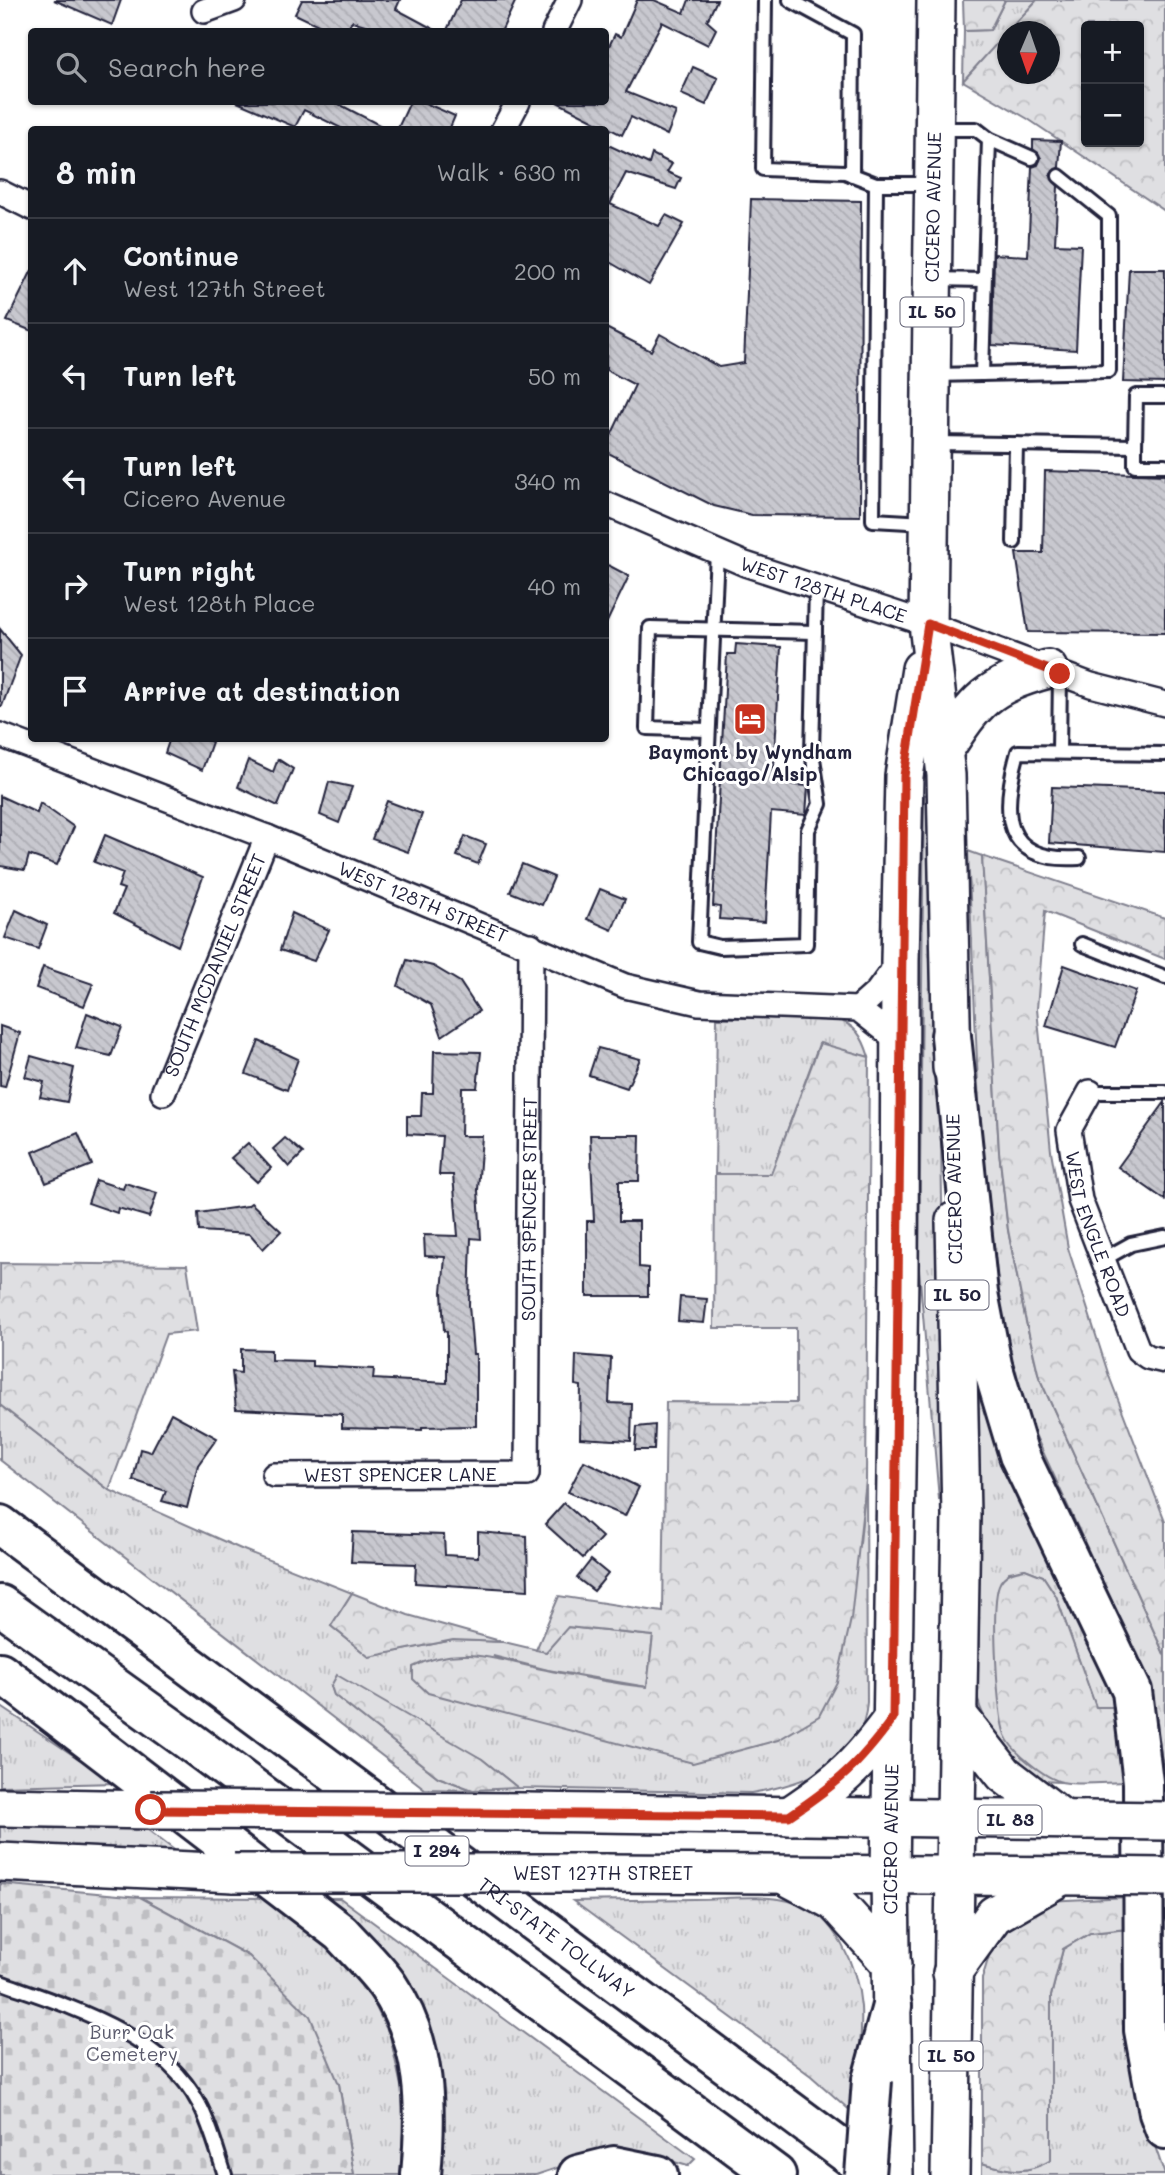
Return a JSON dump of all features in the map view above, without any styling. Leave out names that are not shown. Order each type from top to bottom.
[{"type":"highway","points":[[951,1036],[978,1293],[992,1365],[1019,1455],[1132,1691],[1143,1782],[1144,2030],[1159,2113],[1165,2129]]},
{"type":"highway","name":"TRI-STATE TOLLWAY","points":[[0,1525],[876,2175]]},
{"type":"highway","name":"I 294","points":[[0,1605],[188,1740],[776,2175]]},
{"type":"highway","points":[[0,1672],[341,1933],[388,1986],[415,2040],[425,2092],[421,2175]]},
{"type":"highway","points":[[865,2175],[883,2088],[892,2006]]},
{"type":"highway","points":[[578,2175],[614,2166],[658,2175]]},
{"type":"main road","name":"CICERO AVENUE","points":[[892,2006],[890,1875],[900,961],[904,776],[928,624],[934,130],[932,2]]},
{"type":"main road","name":"CICERO AVENUE","points":[[928,624],[943,752],[961,1514],[950,2175]]},
{"type":"main road","points":[[943,752],[971,708],[1011,679],[1054,672]]},
{"type":"main road","points":[[957,1714],[1003,1774],[1076,1820]]},
{"type":"main road","points":[[789,1816],[836,1784],[862,1760],[893,1718]]},
{"type":"main road","points":[[0,1807],[892,1817]]},
{"type":"main road","name":"IL 83","points":[[892,1817],[1165,1821]]},
{"type":"main road","name":"WEST 127TH STREET","points":[[0,1862],[234,1873],[604,1872],[1165,1877]]},
{"type":"main road","points":[[781,1874],[835,1902],[892,1965]]},
{"type":"main road","points":[[952,1973],[994,1915],[1074,1877]]},
{"type":"main road","points":[[883,2088],[894,2175]]},
{"type":"street","points":[[204,11],[234,0]]},
{"type":"street","points":[[556,28],[570,0]]},
{"type":"street","points":[[505,126],[516,105]]},
{"type":"street","points":[[0,192],[28,206]]},
{"type":"street","name":"WEST 128TH PLACE","points":[[609,505],[717,552],[928,624],[1054,672],[1165,704]]},
{"type":"street","name":"WEST 128TH STREET","points":[[0,735],[267,836],[625,986],[699,1003],[858,1009]]},
{"type":"street","name":"SOUTH MCDANIEL STREET","points":[[163,1093],[267,836]]},
{"type":"street","name":"SOUTH SPENCER STREET","points":[[527,1475],[531,945]]},
{"type":"street","points":[[900,961],[877,992],[858,1009],[900,1042]]},
{"type":"street","name":"WEST ENGLE ROAD","points":[[1090,1092],[1069,1130],[1080,1200],[1138,1350],[1149,1357],[1165,1361]]},
{"type":"street","name":"WEST SPENCER LANE","points":[[274,1475],[527,1475]]},
{"type":"lane","points":[[765,0],[763,169],[852,174],[876,184],[933,184]]},
{"type":"lane","points":[[790,0],[853,34],[852,174]]},
{"type":"lane","points":[[934,130],[976,129],[989,139],[1032,158]]},
{"type":"lane","points":[[982,374],[989,139]]},
{"type":"lane","points":[[931,375],[1109,371],[1109,216],[1059,176]]},
{"type":"lane","points":[[876,184],[873,520],[930,524]]},
{"type":"lane","points":[[932,279],[984,280]]},
{"type":"lane","points":[[1165,396],[1136,396],[1135,466],[1165,465]]},
{"type":"lane","points":[[930,443],[1135,446]]},
{"type":"lane","points":[[1014,542],[1016,444]]},
{"type":"lane","points":[[717,552],[699,943],[720,947],[806,944],[808,830],[821,804],[812,752],[816,587]]},
{"type":"lane","points":[[708,730],[647,728],[650,628],[815,632]]},
{"type":"lane","points":[[1054,672],[1059,752]]},
{"type":"lane","points":[[1079,858],[1053,860],[1021,845],[1011,832],[1011,777],[1018,752],[1165,754]]},
{"type":"lane","points":[[1082,944],[1165,977]]},
{"type":"lane","points":[[1090,1092],[1165,1091]]},
{"type":"lane","points":[[1102,1260],[1131,1244],[1165,1237]]},
{"type":"lane","points":[[0,1982],[60,2003],[131,2036],[161,2058],[180,2076],[199,2103],[225,2175]]},
{"type":"green space","points":[[963,0],[1005,0],[990,30],[964,31]]},
{"type":"green space","points":[[1005,0],[1037,0],[1018,21],[997,21],[997,44],[963,81],[964,31],[990,30]]},
{"type":"green space","points":[[1037,0],[1165,0],[1165,211],[1028,119],[963,81],[997,43],[997,84],[1060,84],[1060,21],[1017,21]]},
{"type":"green space","points":[[931,794],[941,1147],[944,1499],[939,1499],[919,1269],[924,795]]},
{"type":"green space","points":[[968,851],[982,856],[999,1151],[1008,1230],[1025,1317],[1039,1377],[1165,1656],[1165,1782],[1154,1707],[1140,1663],[1015,1391],[985,1249]]},
{"type":"green space","points":[[982,856],[1165,918],[1165,959],[1045,911],[1037,1009],[1051,1151],[1068,1248],[1109,1376],[1165,1521],[1165,1656],[1039,1377],[1025,1317],[1008,1230],[999,1151]]},
{"type":"green space","points":[[717,1018],[835,1018],[848,1024],[861,1037],[869,1057],[819,1044],[771,1174],[715,1174]]},
{"type":"green space","points":[[820,1043],[869,1057],[866,1480],[851,1619],[837,1682],[819,1716],[778,1740],[693,1763],[428,1693],[413,1679],[413,1667],[430,1660],[465,1655],[647,1687],[653,1636],[568,1627],[546,1652],[536,1650],[559,1596],[663,1612],[666,1402],[796,1403],[796,1328],[714,1328],[715,1174],[771,1174]]},
{"type":"green space","points":[[0,1263],[187,1265],[197,1331],[166,1334],[109,1490],[0,1405]]},
{"type":"green space","points":[[973,1345],[1107,1664],[1133,1782],[1096,1708],[1056,1596],[1043,1576],[1025,1569],[1009,1572],[1020,1755],[1061,1782],[1041,1781],[1025,1775],[992,1735],[980,1707],[973,1679]]},
{"type":"green space","points":[[0,1405],[109,1490],[241,1549],[352,1593],[331,1626],[369,1657],[453,1640],[504,1642],[546,1652],[567,1627],[653,1636],[647,1687],[548,1670],[493,1656],[692,1763],[860,1543],[866,1480],[867,1702],[863,1723],[855,1741],[843,1756],[828,1767],[791,1784],[751,1793],[518,1788],[482,1759],[331,1686],[334,1695],[438,1777],[473,1790],[425,1789],[0,1460]]},
{"type":"green space","points":[[1025,1569],[1043,1576],[1056,1596],[1096,1707],[1112,1707],[1127,1782],[1062,1782],[1038,1770],[1021,1756],[1005,1735],[996,1659],[997,1596],[999,1585],[1007,1575]]},
{"type":"green space","points":[[352,1593],[408,1615],[504,1642],[453,1640],[369,1657],[331,1626]]},
{"type":"green space","points":[[337,1675],[482,1759],[518,1788],[473,1790],[438,1777],[334,1695],[331,1686]]},
{"type":"green space","points":[[0,1706],[79,1759],[102,1763],[116,1783],[0,1786]]},
{"type":"green space","points":[[0,1825],[144,1827],[177,1852],[0,1845]]},
{"type":"green space","name":"Burr Oak Cemetery","points":[[0,1884],[140,1897],[249,1956],[310,2016],[339,2084],[354,2175],[0,2175]]},
{"type":"green space","points":[[1162,1896],[1165,1896],[1165,2051],[1163,2030]]},
{"type":"green space","points":[[140,1897],[280,1898],[362,1978],[390,2036],[405,2104],[400,2175],[354,2175],[339,2084],[249,1956]]},
{"type":"green space","points":[[758,1897],[784,1900],[810,1909],[833,1931],[849,1960],[861,2007],[854,2114],[811,2076],[573,1901]]},
{"type":"green space","points":[[1129,1897],[1127,1929],[1090,1933],[1063,1949],[1051,1996],[1051,2160],[1026,2170],[982,2163],[982,1979],[993,1943],[1014,1917],[1046,1901]]},
{"type":"green space","points":[[322,1898],[340,1898],[695,2159],[688,2166],[661,2158],[590,2157],[536,2175],[434,2175],[439,2124]]},
{"type":"green space","points":[[1127,1929],[1143,2112],[1165,2175],[982,2175],[982,2163],[1026,2170],[1051,2160],[1051,1996],[1063,1949],[1090,1933]]},
{"type":"building","points":[[54,0],[121,0],[112,25]]},
{"type":"building","points":[[302,0],[400,0],[396,9],[432,28],[375,28],[352,21],[348,28],[325,28],[295,14]]},
{"type":"building","points":[[461,0],[516,0],[503,28],[448,28]]},
{"type":"building","points":[[637,0],[654,0],[684,13],[689,0],[717,0],[707,21],[716,29],[708,45],[662,22],[626,92],[676,112],[667,135],[631,117],[622,135],[609,126],[563,105],[609,105],[609,46],[615,34],[621,37]]},
{"type":"building","points":[[693,67],[718,78],[706,105],[681,94]]},
{"type":"building","points":[[244,105],[341,105],[381,126],[337,126],[304,110],[296,126]]},
{"type":"building","points":[[409,105],[430,105],[455,116],[451,126],[399,126]]},
{"type":"building","points":[[1033,140],[1061,141],[1059,167],[1050,175],[1058,186],[1055,244],[1081,245],[1076,350],[992,345],[994,254],[1028,256],[1032,167],[1038,165],[1041,158],[1033,149]]},
{"type":"building","points":[[609,145],[649,164],[652,154],[672,164],[667,172],[681,178],[676,189],[626,173],[610,204],[659,226],[666,215],[684,224],[649,285],[609,262]]},
{"type":"building","points":[[751,199],[861,201],[860,516],[752,515],[714,506],[609,454],[609,440],[635,385],[609,372],[609,330],[651,351],[660,334],[719,367],[744,363]]},
{"type":"building","points":[[1129,269],[1165,269],[1165,383],[1123,382]]},
{"type":"building","points":[[28,278],[28,329],[7,321]]},
{"type":"building","points":[[1045,471],[1165,475],[1165,633],[1028,632],[1016,553],[1043,553]]},
{"type":"building","points":[[609,566],[629,576],[609,618]]},
{"type":"building","points":[[0,629],[21,655],[2,706],[0,706]]},
{"type":"building","name":"Baymont by Wyndham Chicago/Alsip","points":[[736,644],[781,647],[773,783],[808,786],[806,815],[771,812],[765,922],[719,919],[720,907],[713,906],[727,654],[735,654]]},
{"type":"building","points":[[169,742],[212,742],[202,770],[165,753]]},
{"type":"building","points":[[278,759],[293,769],[278,806],[238,787],[248,760],[273,772]]},
{"type":"building","points":[[329,782],[352,787],[339,823],[320,815]]},
{"type":"building","points":[[1052,787],[1165,791],[1165,852],[1049,843]]},
{"type":"building","points":[[0,796],[37,813],[40,803],[74,827],[57,865],[29,855],[25,870],[0,866]]},
{"type":"building","points":[[387,801],[422,814],[408,852],[372,839]]},
{"type":"building","points":[[105,835],[203,877],[178,946],[114,913],[124,889],[118,887],[123,873],[94,862]]},
{"type":"building","points":[[465,836],[486,844],[478,864],[457,856]]},
{"type":"building","points":[[522,864],[554,877],[542,905],[510,892]]},
{"type":"building","points":[[600,889],[625,899],[612,930],[587,919]]},
{"type":"building","points":[[16,910],[47,925],[38,949],[5,938]]},
{"type":"building","points":[[292,913],[329,930],[314,961],[280,950]]},
{"type":"building","points":[[407,960],[433,966],[460,982],[479,1011],[442,1036],[431,1005],[398,986]]},
{"type":"building","points":[[1064,965],[1136,991],[1115,1047],[1046,1026]]},
{"type":"building","points":[[43,967],[93,984],[84,1006],[36,988]]},
{"type":"building","points":[[87,1013],[122,1027],[111,1056],[76,1048]]},
{"type":"building","points":[[0,1026],[20,1033],[5,1087],[0,1086]]},
{"type":"building","points":[[259,1041],[298,1059],[287,1090],[246,1074]]},
{"type":"building","points":[[598,1048],[640,1059],[627,1088],[589,1075]]},
{"type":"building","points":[[434,1051],[481,1052],[477,1088],[462,1088],[461,1136],[482,1136],[478,1190],[481,1239],[471,1238],[469,1305],[473,1354],[476,1354],[476,1426],[422,1427],[422,1430],[342,1428],[342,1414],[236,1409],[232,1372],[241,1373],[241,1349],[271,1350],[271,1360],[312,1361],[312,1366],[374,1369],[373,1379],[447,1383],[447,1332],[444,1331],[442,1292],[445,1257],[425,1256],[424,1235],[458,1236],[453,1175],[439,1175],[442,1136],[407,1134],[407,1116],[421,1116],[422,1093],[433,1093]]},
{"type":"building","points":[[31,1056],[74,1068],[67,1102],[40,1097],[44,1082],[25,1077]]},
{"type":"building","points":[[1165,1102],[1165,1200],[1118,1167]]},
{"type":"building","points":[[78,1133],[92,1165],[46,1183],[33,1152]]},
{"type":"building","points":[[590,1135],[640,1135],[639,1181],[619,1181],[619,1221],[639,1221],[639,1267],[648,1268],[648,1296],[587,1296],[587,1221],[594,1221]]},
{"type":"building","points":[[285,1138],[303,1153],[289,1167],[273,1149]]},
{"type":"building","points":[[248,1143],[271,1168],[257,1182],[231,1158]]},
{"type":"building","points":[[96,1180],[123,1189],[125,1183],[157,1193],[149,1217],[118,1208],[117,1213],[88,1203]]},
{"type":"building","points":[[251,1203],[281,1231],[263,1249],[250,1234],[199,1231],[198,1213],[247,1206]]},
{"type":"building","points":[[680,1297],[707,1299],[704,1323],[678,1321]]},
{"type":"building","points":[[576,1355],[611,1358],[609,1403],[632,1404],[631,1441],[580,1438],[581,1386],[575,1385]]},
{"type":"building","points":[[171,1413],[217,1438],[198,1465],[187,1508],[162,1501],[166,1491],[133,1480],[140,1449],[151,1452]]},
{"type":"building","points":[[655,1425],[654,1450],[635,1450],[637,1427]]},
{"type":"building","points":[[584,1461],[639,1487],[625,1516],[568,1492]]},
{"type":"building","points":[[564,1503],[602,1537],[583,1558],[545,1524]]},
{"type":"building","points":[[353,1532],[444,1535],[445,1555],[478,1557],[478,1532],[527,1536],[528,1590],[415,1583],[416,1564],[351,1562]]},
{"type":"building","points":[[591,1560],[608,1574],[594,1591],[577,1578]]},
{"type":"place","name":"Baymont by Wyndham Chicago/Alsip","points":[[750,719]]},
{"type":"route","points":[[151,1810],[789,1816],[836,1784],[862,1760],[893,1718],[904,776],[928,624],[1060,674]]}]
